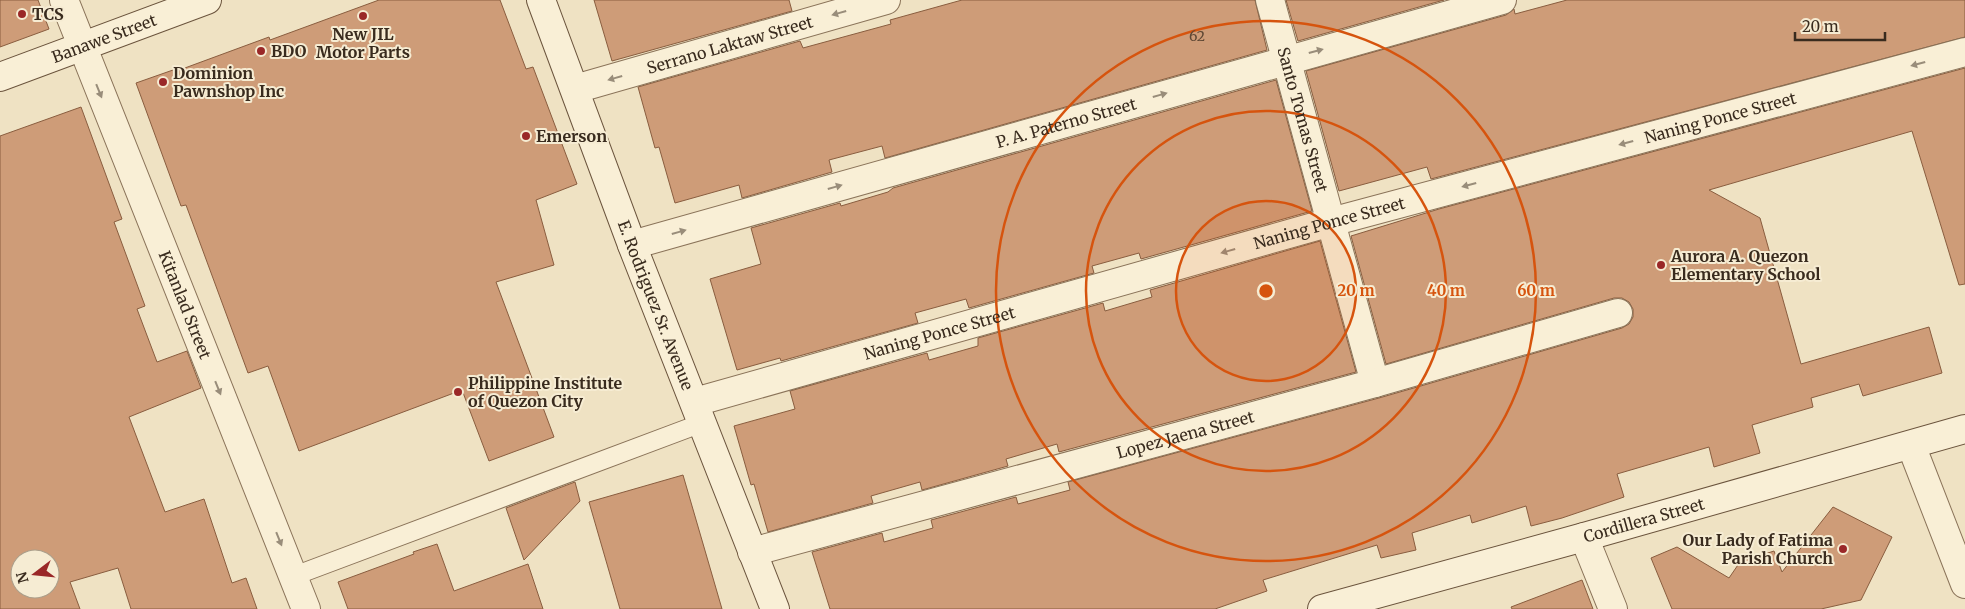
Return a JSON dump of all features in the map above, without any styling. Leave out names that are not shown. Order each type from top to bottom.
[{"type":"street","name":"Kitanlad Street","points":[[64,0],[306,609]]},
{"type":"street","name":"Banawe Street","points":[[0,77],[207,0]]},
{"type":"street","name":"E. Rodriguez Sr. Avenue","points":[[541,0],[632,245],[775,609]]},
{"type":"street","name":"Serrano Laktaw Street","points":[[575,90],[886,0]]},
{"type":"street","name":"Santo Tomas Street","points":[[1270,0],[1375,383]]},
{"type":"street","name":"P. A. Paterno Street","points":[[632,245],[1502,0]]},
{"type":"street","name":"Naning Ponce Street","points":[[698,412],[1331,222],[1965,52]]},
{"type":"street","name":"Lopez Jaena Street","points":[[752,552],[1375,383],[1618,313]]},
{"type":"street","name":"Cordillera Street","points":[[1322,609],[1911,446],[1965,429]]},
{"type":"street","points":[[1911,446],[1965,584]]},
{"type":"street","points":[[1584,537],[1613,609]]},
{"type":"lane","points":[[294,576],[698,412]]},
{"type":"building","name":"TCS","points":[[0,0],[38,0],[49,29],[0,47]]},
{"type":"building","points":[[379,0],[500,0],[526,69],[533,67],[577,184],[536,200],[554,265],[496,282],[554,437],[489,461],[462,390],[299,451],[268,366],[248,373],[186,205],[181,206],[136,83],[173,70],[174,72],[269,37],[270,40]]},
{"type":"building","points":[[594,0],[789,0],[792,11],[612,61]]},
{"type":"building","points":[[962,0],[1255,0],[1267,50],[885,158],[882,146],[829,160],[832,172],[742,198],[739,185],[675,203],[659,147],[655,148],[638,87],[800,41],[803,48],[891,24],[890,20]]},
{"type":"building","points":[[1286,0],[1444,0],[1298,41]]},
{"type":"building","points":[[1567,0],[1965,0],[1965,37],[1431,179],[1427,167],[1339,191],[1306,71],[1506,15],[1514,9],[1515,14]]},
{"type":"building","points":[[1965,68],[1965,284],[1959,285],[1912,131],[1709,190],[1760,218],[1801,364],[1929,327],[1942,373],[1863,396],[1859,384],[1811,398],[1813,407],[1752,425],[1760,453],[1714,467],[1709,447],[1617,474],[1624,497],[1562,518],[1531,526],[1526,506],[1472,523],[1470,515],[1412,533],[1416,550],[1381,558],[1377,545],[1263,580],[1267,591],[1215,609],[830,609],[812,552],[882,533],[884,542],[933,528],[931,520],[1016,497],[1018,504],[1070,490],[1068,482],[1379,398],[1622,328],[1629,324],[1633,317],[1633,309],[1629,302],[1622,298],[1614,298],[1386,364],[1351,236],[1439,209]]},
{"type":"building","points":[[1276,80],[1312,211],[1141,259],[1139,253],[1092,266],[1094,273],[969,308],[966,299],[915,313],[918,323],[781,361],[780,358],[737,370],[710,279],[761,264],[751,228],[840,203],[841,206],[888,192],[893,188]]},
{"type":"building","points":[[81,107],[122,219],[114,222],[145,306],[137,309],[157,362],[187,351],[201,388],[129,417],[165,512],[204,499],[232,583],[246,578],[257,609],[131,609],[118,568],[70,582],[80,609],[0,609],[0,136]]},
{"type":"building","points":[[1320,241],[1356,372],[1059,452],[1057,444],[1006,459],[1008,466],[922,490],[920,482],[871,496],[873,503],[768,532],[754,484],[751,485],[734,426],[795,409],[790,391],[927,353],[929,360],[978,346],[978,338],[1103,303],[1105,311],[1152,297],[1150,290]]},
{"type":"building","points":[[683,475],[722,609],[620,609],[589,502]]},
{"type":"building","points":[[575,482],[580,501],[524,560],[506,508]]},
{"type":"building","points":[[1833,507],[1892,537],[1861,600],[1821,609],[1672,609],[1651,558],[1677,547],[1729,578],[1740,562],[1774,551],[1782,572]]},
{"type":"building","points":[[437,544],[454,591],[528,564],[543,609],[348,609],[338,582]]},
{"type":"building","points":[[1582,580],[1593,609],[1512,609],[1511,607]]},
{"type":"place","name":"TCS","points":[[22,14]]},
{"type":"place","name":"New JIL Motor Parts","points":[[363,16]]},
{"type":"place","name":"BDO","points":[[261,51]]},
{"type":"place","name":"Dominion Pawnshop Inc","points":[[163,82]]},
{"type":"place","name":"Emerson","points":[[526,136]]},
{"type":"place","name":"Aurora A. Quezon Elementary School","points":[[1661,265]]},
{"type":"place","name":"Philippine Institute of Quezon City","points":[[458,392]]},
{"type":"place","name":"Our Lady of Fatima Parish Church","points":[[1843,549]]}]
